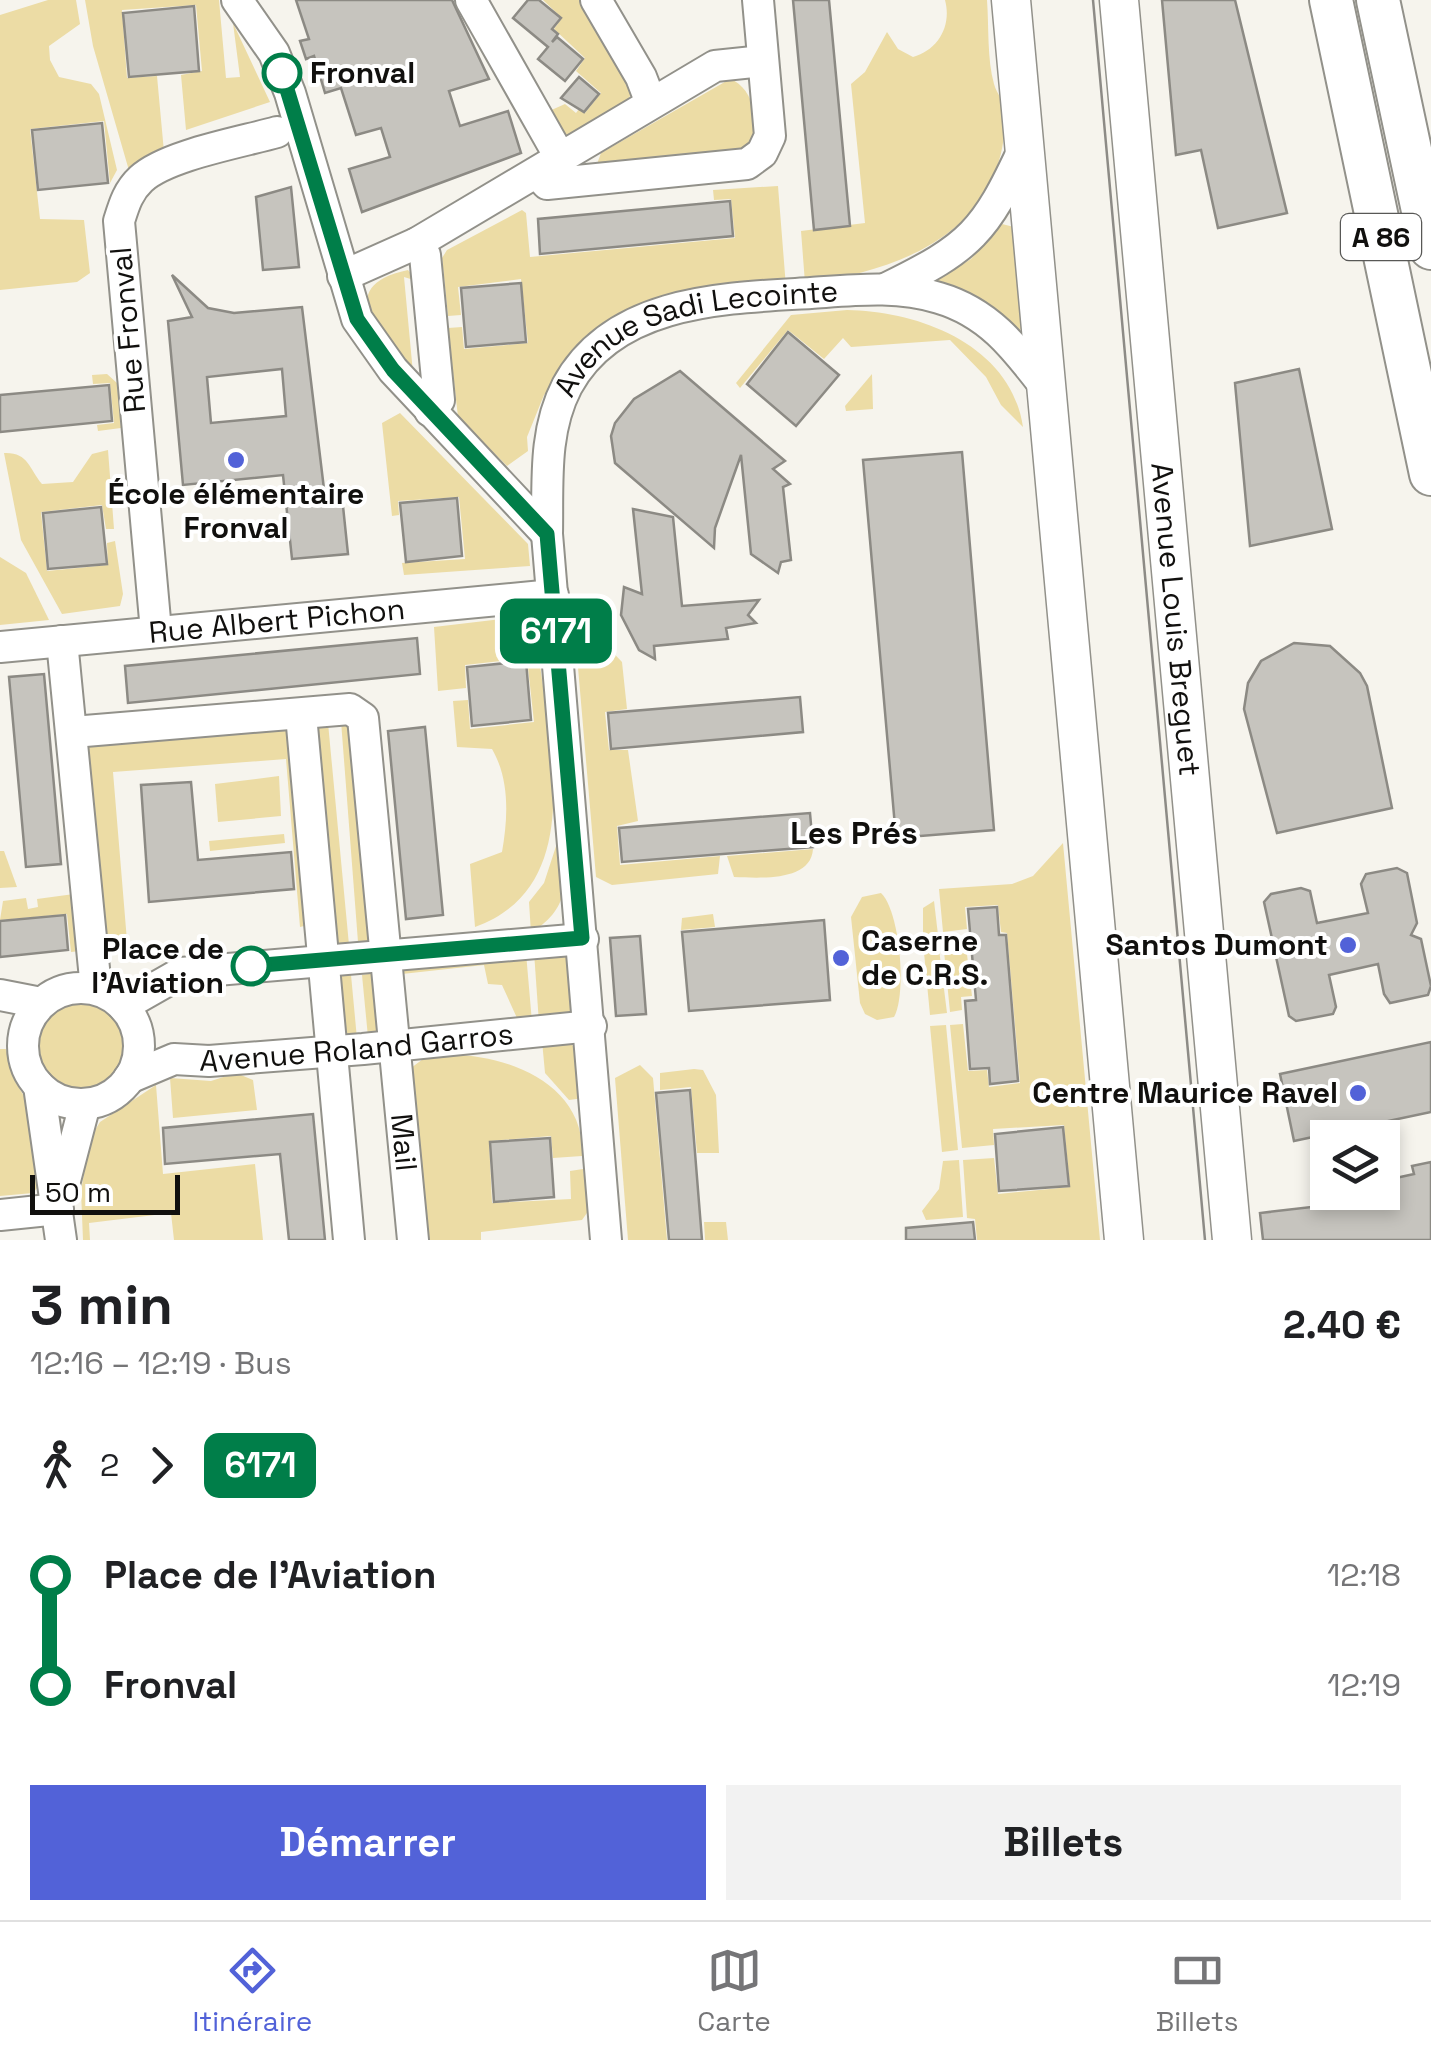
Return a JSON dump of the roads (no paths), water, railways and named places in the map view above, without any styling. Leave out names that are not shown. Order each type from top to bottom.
[{"type":"highway","name":"A 86","points":[[1331,0],[1431,474]]},
{"type":"highway","name":"A 86","points":[[1378,0],[1431,248]]},
{"type":"main road","points":[[1012,0],[1124,1240]]},
{"type":"main road","name":"Avenue Louis Breguet","points":[[1120,0],[1232,1240]]},
{"type":"street","points":[[237,0],[274,53],[290,93],[357,319],[374,347],[430,411],[547,534]]},
{"type":"street","points":[[471,0],[550,166],[546,184],[746,164],[762,154],[770,136],[758,0]]},
{"type":"street","points":[[596,0],[641,77],[651,103]]},
{"type":"street","points":[[344,276],[417,243],[715,66],[762,61]]},
{"type":"street","name":"Rue Fronval","points":[[156,631],[119,221],[127,196],[143,177],[162,167],[277,132]]},
{"type":"street","name":"Avenue Sadi Lecointe","points":[[887,288],[943,261],[986,223],[1024,148]]},
{"type":"street","points":[[417,243],[425,255],[439,400],[430,411]]},
{"type":"street","name":"Avenue Sadi Lecointe","points":[[606,1240],[547,534],[548,442],[568,385],[615,334],[646,318],[696,303],[887,288],[940,298],[982,318],[1004,333],[1047,389]]},
{"type":"street","name":"Avenue Sadi Lecointe","points":[[506,492],[548,442]]},
{"type":"street","name":"Rue Albert Pichon","points":[[0,647],[552,595]]},
{"type":"street","points":[[62,641],[96,989]]},
{"type":"street","name":"Mail","points":[[301,715],[350,709],[363,718],[412,1240]]},
{"type":"street","points":[[73,732],[301,715],[349,1240]]},
{"type":"street","points":[[123,1006],[181,973],[582,938]]},
{"type":"street","points":[[38,1086],[60,1100],[85,1104],[115,1093],[136,1064],[138,1033],[123,1006],[96,989],[66,989],[33,1016],[26,1065],[38,1086],[60,1225]]},
{"type":"street","points":[[0,995],[33,1016]]},
{"type":"street","points":[[0,1005],[33,1016]]},
{"type":"street","name":"Avenue Roland Garros","points":[[129,1078],[174,1059],[209,1061],[590,1026]]},
{"type":"street","points":[[60,1225],[85,1104]]},
{"type":"street","points":[[0,1215],[60,1225]]},
{"type":"tram line","points":[[1093,0],[1205,1240]]},
{"type":"place","name":"Fronval","points":[[282,73]]},
{"type":"place","name":"École élémentaire Fronval","points":[[236,460]]},
{"type":"place","name":"Santos Dumont","points":[[1348,945]]},
{"type":"place","name":"Caserne de C.R.S.","points":[[841,958]]},
{"type":"place","name":"Place de l'Aviation","points":[[251,966]]},
{"type":"place","name":"Centre Maurice Ravel","points":[[1358,1093]]},
{"type":"district","name":"Les Prés","points":[[854,833]]}]
